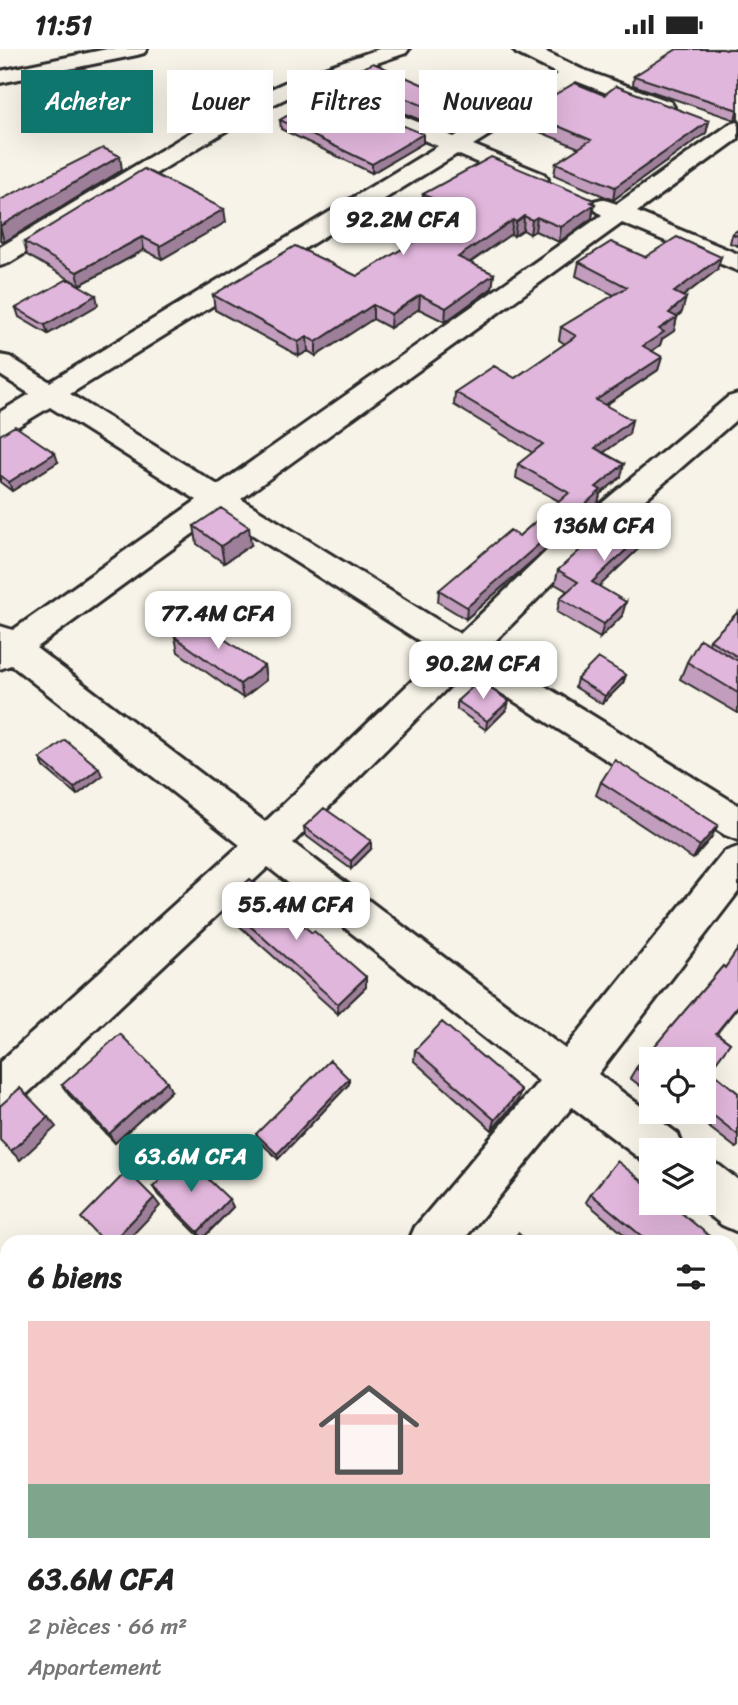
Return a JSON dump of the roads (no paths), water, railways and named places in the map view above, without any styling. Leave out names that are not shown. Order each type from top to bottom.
[{"type":"street","points":[[0,77],[136,49]]},
{"type":"street","points":[[338,70],[400,49]]},
{"type":"street","points":[[523,49],[573,73],[684,114]]},
{"type":"street","points":[[0,425],[573,73]]},
{"type":"street","points":[[0,258],[244,110],[287,89]]},
{"type":"street","points":[[405,124],[556,187]]},
{"type":"street","points":[[647,1138],[267,844],[4,647],[220,499],[620,213],[729,130]]},
{"type":"street","points":[[582,198],[738,264]]},
{"type":"street","points":[[0,363],[738,824]]},
{"type":"street","points":[[0,1090],[267,844],[568,549],[738,404]]},
{"type":"street","points":[[438,1235],[569,1077],[738,863]]},
{"type":"street","points":[[716,1192],[738,1209]]}]
